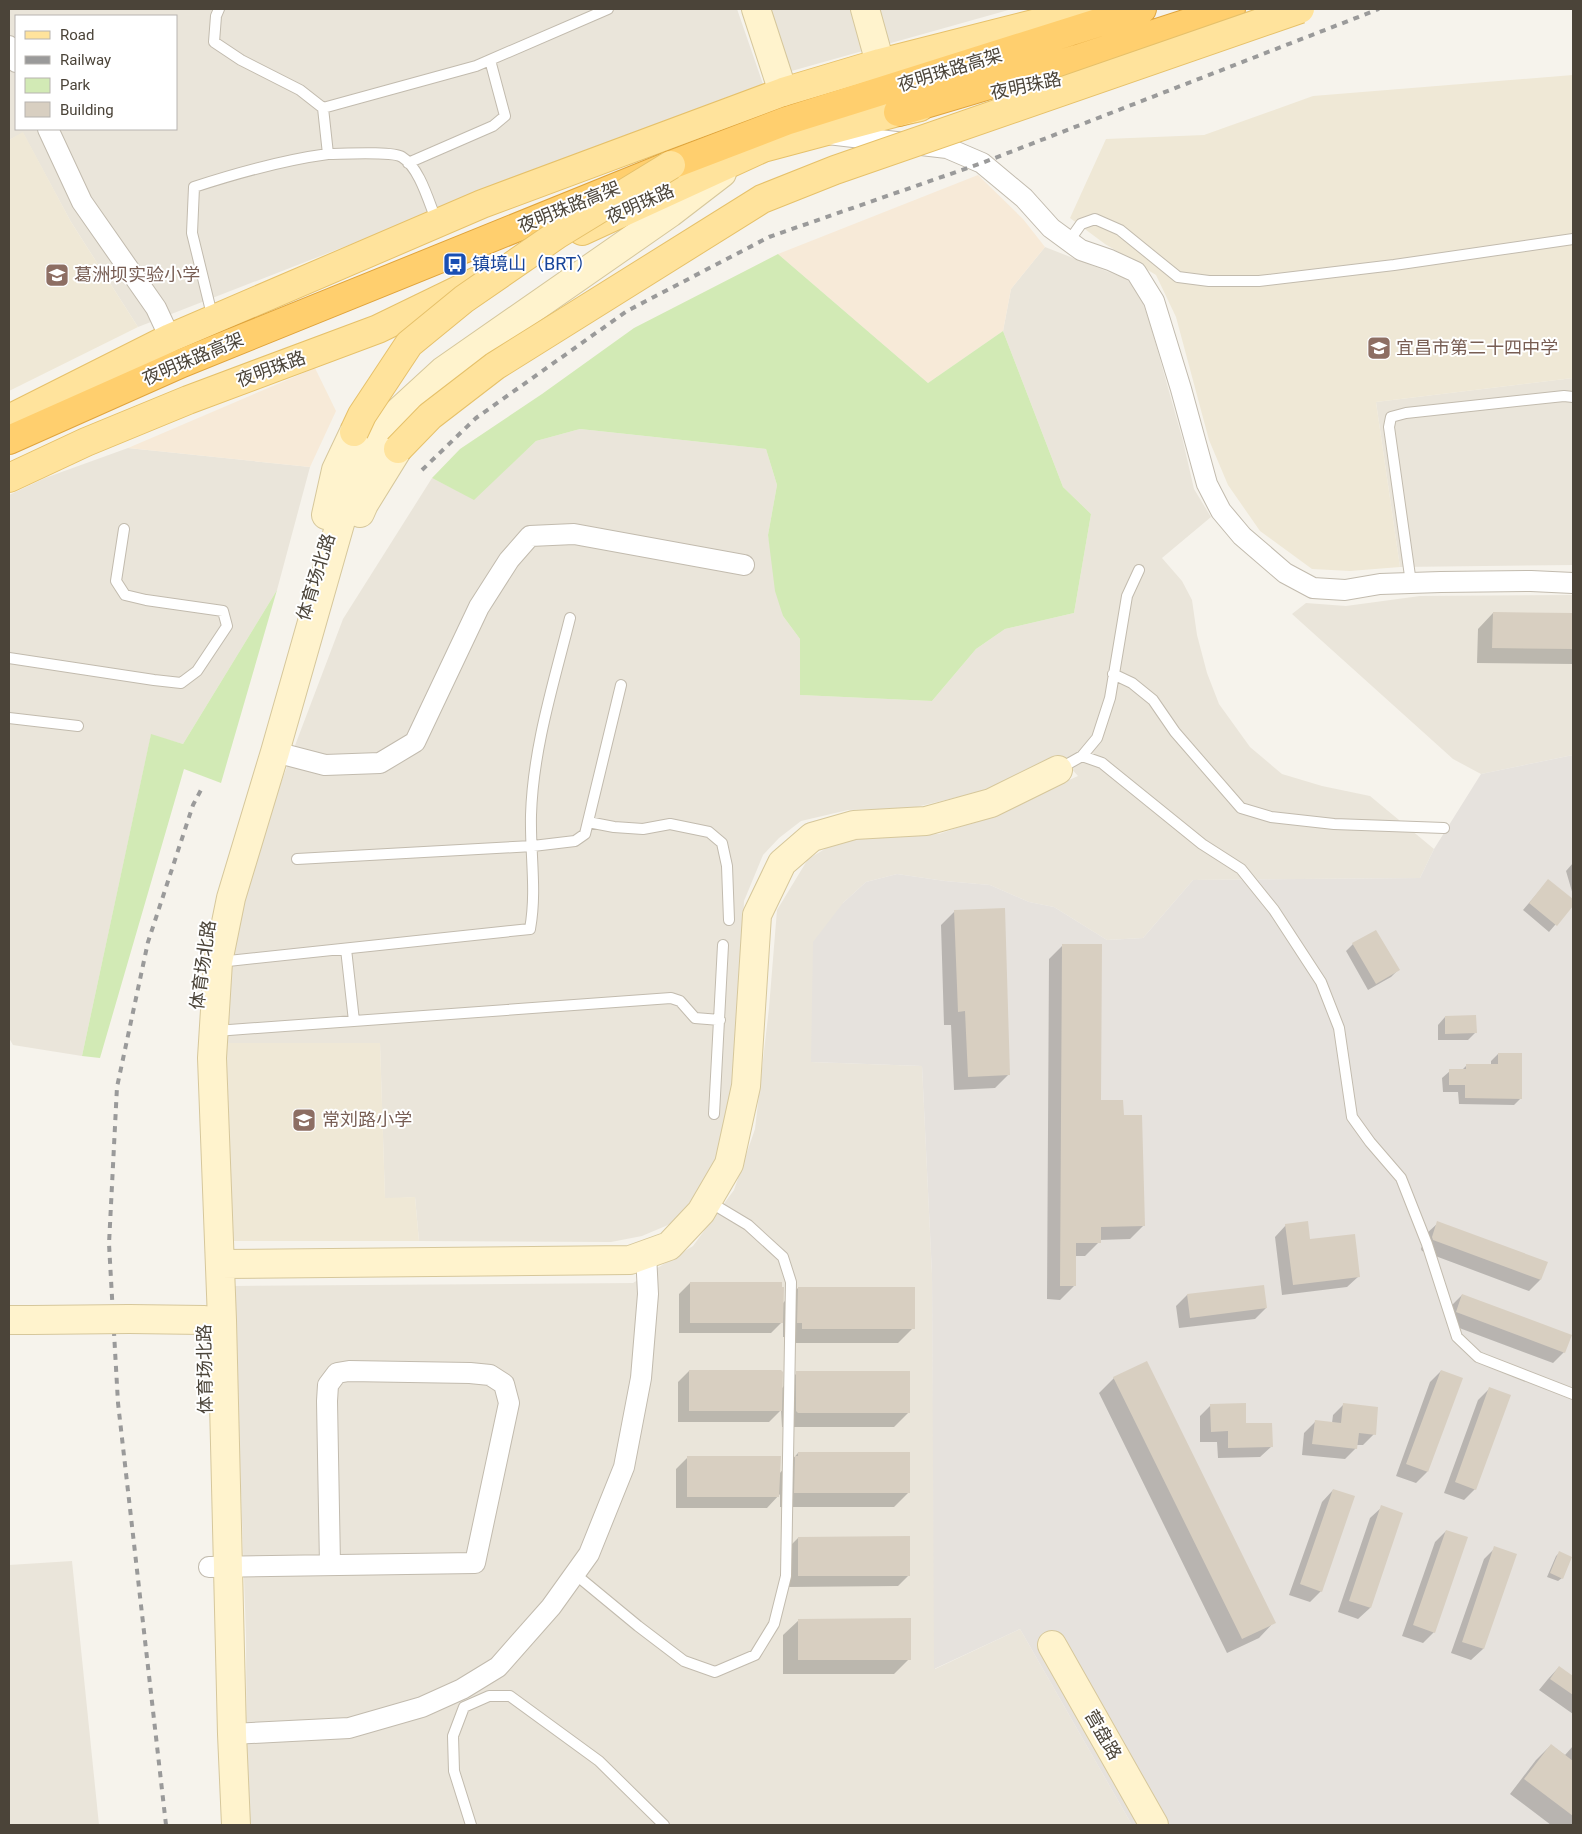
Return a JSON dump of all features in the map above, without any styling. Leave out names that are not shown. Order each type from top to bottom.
[{"type":"highway","name":"夜明珠路高架","points":[[9,440],[182,363],[671,165],[786,121],[1068,34],[1142,9]]},
{"type":"highway","name":"夜明珠路高架","points":[[898,112],[1231,9]]},
{"type":"main road","points":[[756,9],[784,92]]},
{"type":"main road","points":[[865,9],[880,63]]},
{"type":"main road","points":[[270,751],[364,504],[398,449],[430,416],[495,366],[762,199],[835,170],[1299,9]]},
{"type":"main road","name":"夜明珠路","points":[[9,478],[86,442],[180,403],[378,329],[612,217],[763,148],[898,112],[1062,80],[1299,9]]},
{"type":"main road","points":[[9,419],[170,338],[491,201],[784,92],[880,63],[1071,11]]},
{"type":"main road","points":[[611,250],[670,213],[740,159]]},
{"type":"main road","points":[[270,751],[336,470],[362,415],[410,344],[464,299],[558,234],[671,165]]},
{"type":"main road","points":[[611,250],[638,225],[629,218],[612,217]]},
{"type":"main road","name":"体育场北路","points":[[218,1825],[213,1735],[218,1567],[220,1264],[212,1031],[218,962],[231,898],[270,751],[349,492],[395,415],[443,371],[611,250]]},
{"type":"main road","name":"体育场北路","points":[[236,1825],[232,1734],[218,1567],[204,1320],[194,1033],[200,964],[217,888],[236,823],[270,751]]},
{"type":"main road","points":[[220,1264],[630,1260],[669,1246],[701,1212],[729,1164],[746,1086],[757,915],[782,863],[812,837],[854,825],[926,821],[990,803],[1058,770]]},
{"type":"main road","points":[[20,1320],[204,1320]]},
{"type":"main road","name":"营盘路","points":[[1052,1645],[1154,1825]]},
{"type":"street","points":[[9,46],[15,60]]},
{"type":"street","points":[[48,130],[82,202],[156,308],[170,338]]},
{"type":"street","points":[[819,133],[890,143],[947,148],[982,163],[1024,198],[1050,228],[1080,250],[1110,260],[1136,272],[1154,301],[1207,484],[1221,511],[1242,536],[1285,573],[1313,588],[1345,590],[1380,584],[1411,583],[1531,581],[1573,583]]},
{"type":"street","points":[[270,751],[326,765],[380,763],[415,742],[479,607],[509,560],[530,536],[574,534],[744,565]]},
{"type":"street","points":[[232,1734],[350,1728],[422,1707],[462,1689],[498,1667],[551,1607],[589,1554],[624,1467],[641,1378],[648,1294],[646,1254]]},
{"type":"street","points":[[218,1567],[476,1563],[509,1403],[504,1384],[490,1375],[470,1373],[350,1371],[337,1373],[328,1385],[326,1401],[330,1565]]},
{"type":"lane","points":[[220,9],[216,16],[214,42],[242,60],[300,90],[323,108],[328,154]]},
{"type":"lane","points":[[323,108],[476,66],[608,9]]},
{"type":"lane","points":[[408,163],[493,126],[505,116],[490,60]]},
{"type":"lane","points":[[213,320],[192,233],[194,187],[216,179],[328,154],[380,154],[402,157],[417,173],[437,223]]},
{"type":"lane","points":[[1069,242],[1080,224],[1095,219],[1120,230],[1178,277],[1209,281],[1260,281],[1394,265],[1573,239]]},
{"type":"lane","points":[[1411,583],[1388,427],[1391,417],[1406,413],[1564,396],[1573,397]]},
{"type":"lane","points":[[9,658],[154,680],[181,682],[197,671],[227,626],[223,611],[146,600],[125,595],[116,581],[124,529]]},
{"type":"lane","points":[[1058,770],[1082,756],[1098,738],[1110,698],[1127,596],[1140,570]]},
{"type":"lane","points":[[218,962],[530,929],[533,910],[531,815],[538,749],[570,618]]},
{"type":"lane","points":[[1113,674],[1132,682],[1153,700],[1176,732],[1242,808],[1272,817],[1334,824],[1444,828]]},
{"type":"lane","points":[[296,859],[533,846],[575,841],[585,834],[621,685]]},
{"type":"lane","points":[[9,718],[78,726]]},
{"type":"lane","points":[[1082,756],[1102,762],[1202,844],[1241,869],[1274,910],[1321,982],[1339,1028],[1352,1117],[1370,1142],[1401,1178],[1427,1244],[1457,1337],[1478,1357],[1573,1394]]},
{"type":"lane","points":[[588,822],[614,828],[643,829],[670,824],[709,832],[722,842],[727,866],[729,920]]},
{"type":"lane","points":[[714,1114],[723,945]]},
{"type":"lane","points":[[346,949],[354,1021]]},
{"type":"lane","points":[[212,1031],[670,998],[680,1001],[695,1018],[720,1020]]},
{"type":"lane","points":[[575,1574],[684,1661],[715,1672],[755,1655],[774,1624],[786,1576],[791,1282],[784,1257],[748,1225],[708,1201]]},
{"type":"lane","points":[[472,1825],[454,1771],[453,1736],[464,1707],[489,1696],[510,1696],[599,1761],[664,1825]]},
{"type":"shaded area","points":[[9,9],[737,9],[763,84],[138,327],[71,222],[23,133],[9,140]]},
{"type":"shaded area","points":[[768,9],[1012,9],[788,72]]},
{"type":"shaded area","name":"宜昌市第二十四中学","points":[[1573,75],[1573,378],[1376,402],[1400,567],[1350,571],[1312,569],[1260,531],[1228,485],[1209,440],[1176,317],[1156,275],[1105,244],[1070,218],[1106,139],[1204,135],[1313,96]]},
{"type":"shaded area","name":"葛洲坝实验小学","points":[[23,132],[71,222],[138,327],[9,391],[9,140]]},
{"type":"shaded area","points":[[978,175],[1023,219],[1045,247],[1011,289],[1003,331],[928,383],[778,254]]},
{"type":"shaded area","points":[[1045,247],[1124,278],[1137,287],[1149,320],[1183,441],[1194,489],[1211,517],[1162,558],[1182,581],[1192,600],[1197,635],[1207,673],[1219,704],[1250,747],[1282,774],[1322,786],[1370,796],[1434,849],[1420,878],[1193,880],[1143,938],[1107,940],[1054,907],[1029,902],[990,885],[897,874],[866,882],[843,903],[811,1062],[922,1066],[932,1274],[935,1669],[1020,1629],[1132,1825],[248,1825],[246,1636],[234,1286],[633,1283],[693,1246],[734,1190],[755,1129],[769,1008],[777,910],[808,859],[835,843],[872,837],[939,834],[980,820],[1078,776],[1060,756],[979,792],[912,808],[848,810],[801,821],[779,838],[763,855],[744,901],[735,1101],[715,1168],[675,1222],[642,1236],[611,1242],[419,1241],[415,1197],[385,1199],[380,1043],[223,1043],[228,974],[244,902],[277,793],[343,619],[432,478],[474,499],[536,441],[580,429],[766,449],[777,485],[768,535],[783,616],[800,639],[800,695],[932,701],[976,649],[1005,629],[1074,613],[1091,514],[1063,487],[1003,331],[1011,289]]},
{"type":"shaded area","points":[[315,368],[336,411],[310,467],[128,448]]},
{"type":"shaded area","points":[[1573,378],[1573,565],[1400,567],[1376,402]]},
{"type":"shaded area","points":[[128,448],[310,467],[277,590],[183,744],[151,735],[82,1056],[13,1045],[9,1038],[9,495],[45,478]]},
{"type":"shaded area","points":[[1573,595],[1573,755],[1481,774],[1453,759],[1292,614],[1306,603],[1346,606],[1420,596]]},
{"type":"shaded area","points":[[1573,755],[1573,1825],[1132,1825],[1020,1629],[934,1669],[932,1274],[922,1066],[811,1062],[813,942],[843,903],[866,882],[897,874],[990,885],[1029,902],[1054,907],[1107,940],[1143,938],[1193,880],[1420,878],[1434,849],[1481,774]]},
{"type":"shaded area","name":"常刘路小学","points":[[223,1043],[380,1043],[385,1198],[415,1197],[419,1241],[229,1241]]},
{"type":"shaded area","points":[[72,1561],[99,1825],[9,1825],[9,1565]]},
{"type":"green space","points":[[778,254],[928,383],[1003,331],[1063,487],[1091,514],[1074,613],[1005,629],[976,649],[932,701],[800,695],[800,639],[783,616],[775,591],[768,535],[777,485],[766,449],[580,429],[536,441],[474,500],[432,478],[460,449],[542,394],[634,328]]},
{"type":"green space","points":[[277,590],[221,783],[184,769],[100,1058],[82,1056],[151,734],[183,744]]},
{"type":"building","points":[[1493,612],[1573,613],[1573,649],[1492,648]]},
{"type":"building","points":[[1548,879],[1573,899],[1573,906],[1557,926],[1529,903]]},
{"type":"building","points":[[1005,908],[1010,1075],[968,1077],[965,1011],[958,1012],[954,910]]},
{"type":"building","points":[[1376,930],[1400,970],[1376,984],[1352,943]]},
{"type":"building","points":[[1062,944],[1102,944],[1101,1100],[1123,1100],[1124,1115],[1142,1115],[1145,1226],[1101,1227],[1101,1243],[1076,1243],[1076,1286],[1060,1286]]},
{"type":"building","points":[[1476,1015],[1477,1033],[1445,1034],[1445,1016]]},
{"type":"building","points":[[1498,1053],[1522,1053],[1522,1099],[1465,1098],[1465,1085],[1449,1085],[1449,1069],[1466,1069],[1466,1064],[1498,1064]]},
{"type":"building","points":[[1308,1221],[1310,1239],[1355,1234],[1360,1277],[1293,1285],[1285,1224]]},
{"type":"building","points":[[1437,1221],[1548,1262],[1541,1280],[1433,1240],[1432,1237]]},
{"type":"building","points":[[690,1282],[782,1282],[782,1287],[784,1287],[783,1323],[690,1323]]},
{"type":"building","points":[[1264,1285],[1267,1308],[1190,1318],[1187,1294]]},
{"type":"building","points":[[798,1287],[915,1287],[915,1329],[802,1329],[802,1323],[797,1323]]},
{"type":"building","points":[[1462,1294],[1572,1335],[1565,1353],[1456,1312]]},
{"type":"building","points":[[1147,1361],[1276,1623],[1242,1639],[1113,1377]]},
{"type":"building","points":[[689,1370],[781,1370],[783,1372],[782,1411],[689,1411]]},
{"type":"building","points":[[1441,1370],[1463,1378],[1428,1472],[1406,1464]]},
{"type":"building","points":[[796,1371],[910,1371],[910,1413],[798,1413],[796,1411]]},
{"type":"building","points":[[1489,1387],[1511,1395],[1476,1490],[1455,1482]]},
{"type":"building","points":[[1246,1403],[1246,1423],[1272,1423],[1273,1447],[1228,1448],[1228,1431],[1211,1432],[1210,1404]]},
{"type":"building","points":[[1343,1403],[1378,1407],[1376,1435],[1359,1433],[1357,1449],[1312,1444],[1315,1420],[1341,1423]]},
{"type":"building","points":[[798,1452],[910,1452],[910,1493],[794,1493],[795,1456],[798,1456]]},
{"type":"building","points":[[687,1456],[781,1456],[779,1497],[687,1497]]},
{"type":"building","points":[[1333,1489],[1355,1496],[1322,1592],[1300,1584]]},
{"type":"building","points":[[1381,1505],[1403,1513],[1371,1608],[1349,1601]]},
{"type":"building","points":[[1446,1530],[1468,1537],[1435,1633],[1413,1625]]},
{"type":"building","points":[[910,1536],[910,1576],[798,1576],[798,1537]]},
{"type":"building","points":[[1494,1546],[1517,1554],[1484,1649],[1462,1642]]},
{"type":"building","points":[[1559,1551],[1572,1557],[1563,1579],[1550,1573]]},
{"type":"building","points":[[911,1618],[911,1660],[798,1660],[798,1619]]},
{"type":"building","points":[[1559,1666],[1573,1676],[1573,1695],[1550,1679]]},
{"type":"building","points":[[1551,1744],[1573,1761],[1573,1816],[1524,1779]]},
{"type":"railway","points":[[422,470],[476,418],[627,311],[769,237],[982,163],[1379,9]]},
{"type":"railway","points":[[166,1825],[118,1403],[109,1244],[117,1087],[148,942],[193,805],[202,788]]},
{"type":"place","name":"镇境山（BRT）","points":[[455,264]]},
{"type":"place","name":"葛洲坝实验小学","points":[[57,275]]},
{"type":"place","name":"宜昌市第二十四中学","points":[[1379,348]]},
{"type":"place","name":"常刘路小学","points":[[304,1120]]}]
